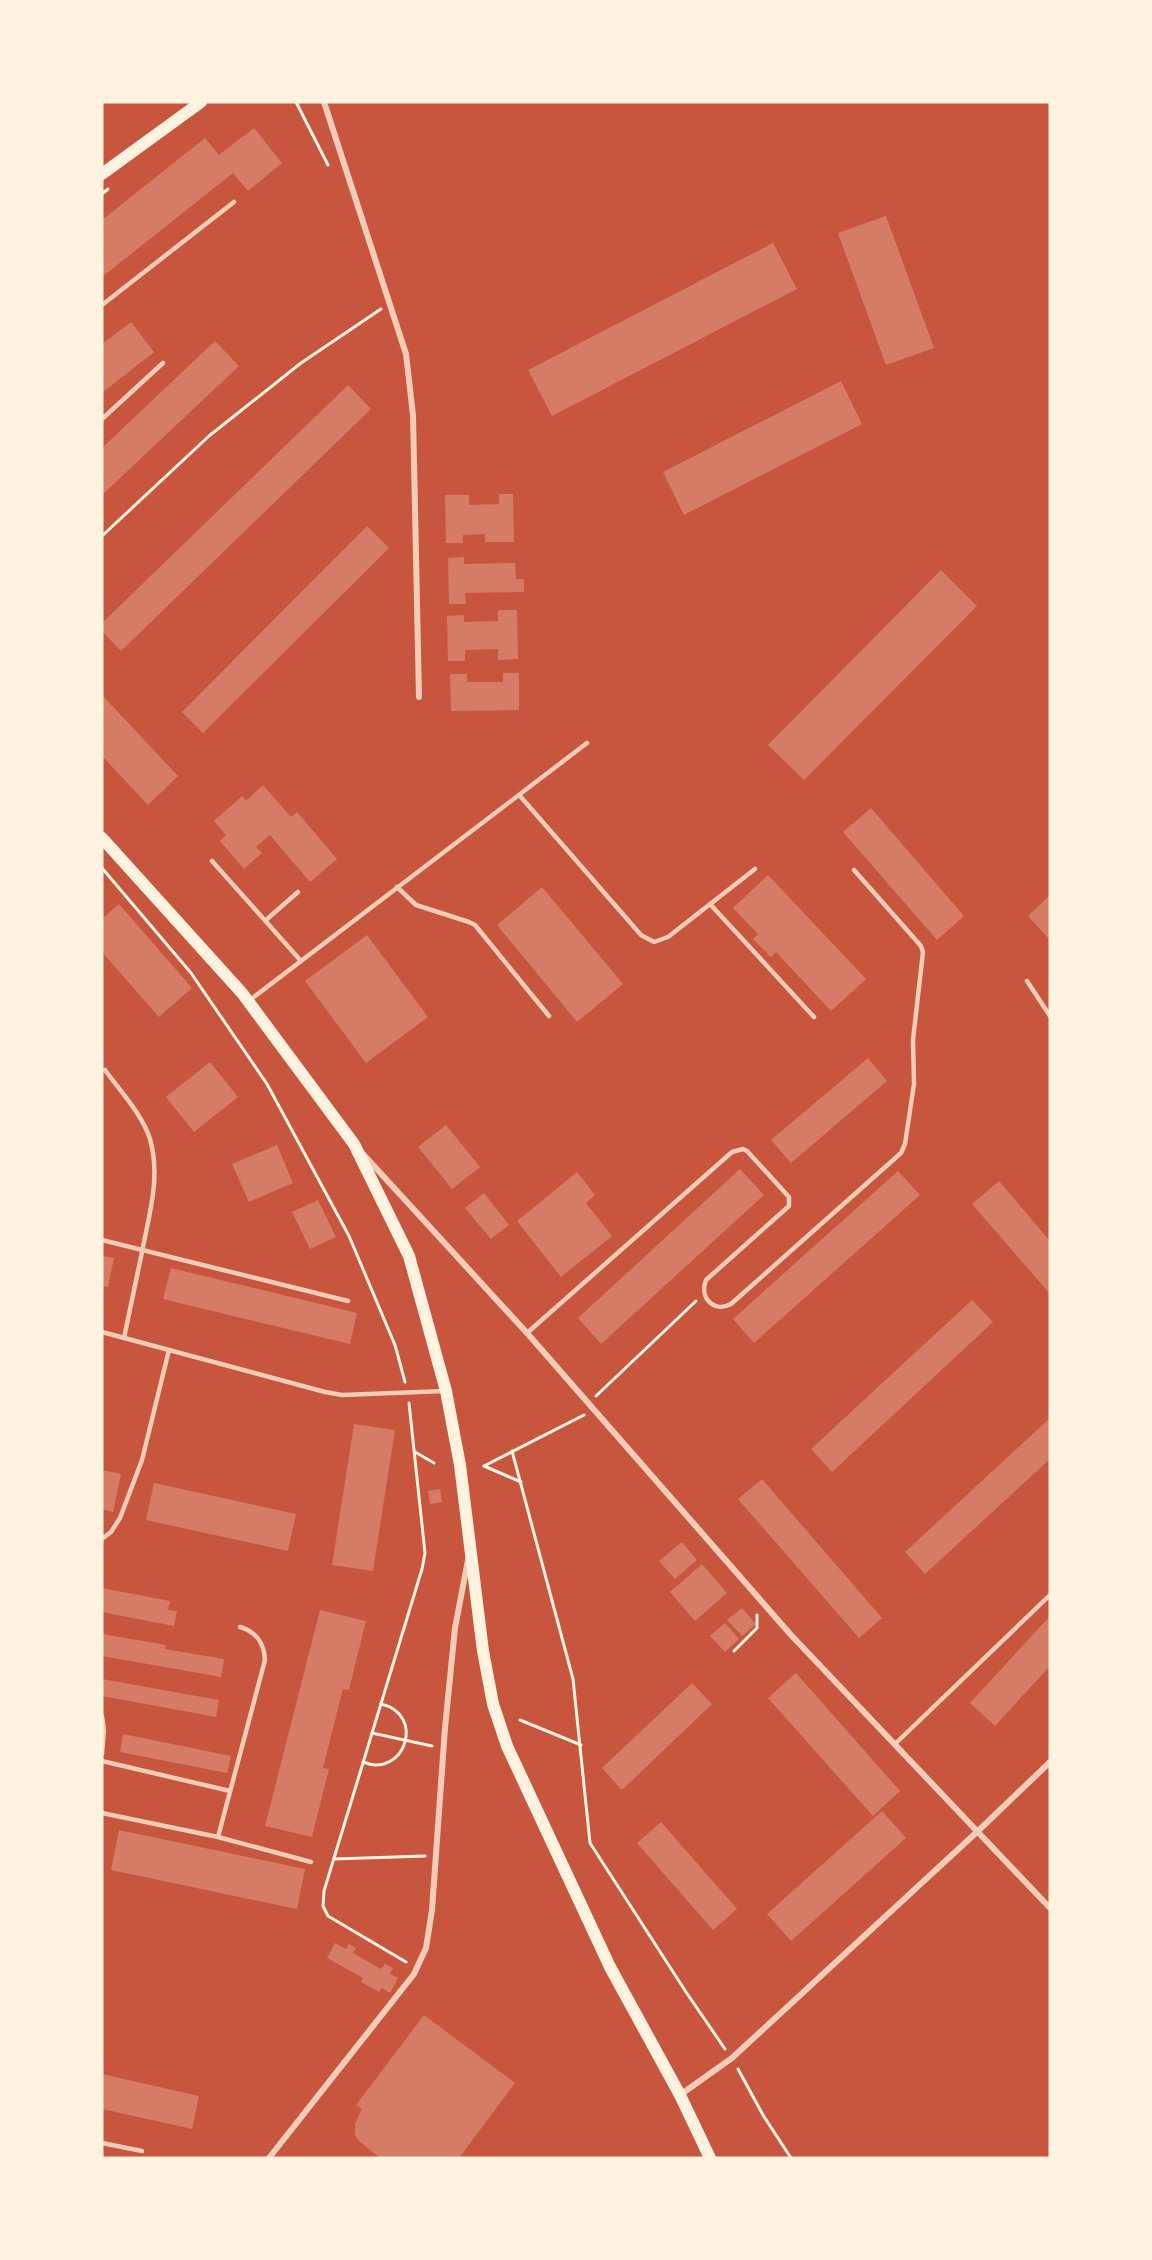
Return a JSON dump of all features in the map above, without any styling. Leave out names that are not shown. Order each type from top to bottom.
[{"type":"main road","points":[[102,174],[201,102]]},
{"type":"main road","points":[[102,838],[248,1001],[354,1144],[409,1256],[446,1391],[460,1465],[483,1651],[493,1704],[507,1746],[610,1967],[680,2095],[710,2158]]},
{"type":"street","points":[[324,102],[406,354],[412,415],[419,697]]},
{"type":"street","points":[[354,1144],[527,1332],[790,1635],[1050,1908]]},
{"type":"street","points":[[269,2158],[417,1968],[426,1948],[432,1910],[455,1628],[471,1543]]},
{"type":"street","points":[[680,2095],[732,2058],[1050,1762]]},
{"type":"lane","points":[[102,305],[234,202]]},
{"type":"lane","points":[[102,419],[163,363]]},
{"type":"lane","points":[[248,1001],[587,743]]},
{"type":"lane","points":[[520,796],[647,940],[654,942],[668,937],[755,869]]},
{"type":"lane","points":[[212,861],[301,961]]},
{"type":"lane","points":[[527,1332],[732,1152],[743,1149],[747,1151],[789,1197],[789,1206],[709,1276],[704,1284],[704,1294],[713,1305],[722,1307],[731,1304],[901,1153],[905,1144],[914,1084],[913,1040],[923,952],[921,946],[854,870]]},
{"type":"lane","points":[[397,887],[416,905],[475,926],[549,1016]]},
{"type":"lane","points":[[266,920],[298,892]]},
{"type":"lane","points":[[710,904],[814,1017]]},
{"type":"lane","points":[[1027,981],[1050,1016]]},
{"type":"lane","points":[[105,1070],[142,1121],[151,1147],[155,1179],[124,1338]]},
{"type":"lane","points":[[102,1240],[348,1301]]},
{"type":"lane","points":[[102,1332],[342,1395],[446,1391]]},
{"type":"lane","points":[[102,1539],[111,1532],[120,1518],[142,1460],[169,1350]]},
{"type":"lane","points":[[895,1744],[1050,1595]]},
{"type":"lane","points":[[218,1837],[265,1660],[262,1642],[249,1630],[240,1627]]},
{"type":"lane","points":[[102,1716],[104,1730],[102,1754]]},
{"type":"lane","points":[[102,1761],[230,1791]]},
{"type":"lane","points":[[102,1813],[218,1837],[311,1862]]},
{"type":"lane","points":[[102,2143],[142,2151]]},
{"type":"path","points":[[296,102],[328,165]]},
{"type":"path","points":[[102,536],[209,436],[301,363],[390,303]]},
{"type":"path","points":[[102,868],[191,973],[267,1084],[349,1236],[395,1345],[407,1392],[415,1452],[424,1553],[422,1569],[324,1891],[323,1906],[328,1916],[417,1968]]},
{"type":"path","points":[[588,1403],[704,1294]]},
{"type":"path","points":[[521,1482],[484,1466],[594,1409]]},
{"type":"path","points":[[512,1451],[573,1679],[590,1843],[686,1992],[732,2058],[763,2115],[791,2158]]},
{"type":"path","points":[[415,1452],[434,1463]]},
{"type":"path","points":[[734,1651],[757,1628],[756,1596]]},
{"type":"path","points":[[363,1762],[373,1765],[387,1763],[399,1755],[406,1741],[406,1729],[401,1716],[391,1707],[381,1704]]},
{"type":"path","points":[[520,1720],[581,1744]]},
{"type":"path","points":[[372,1733],[444,1748]]},
{"type":"path","points":[[334,1859],[436,1856]]},
{"type":"building","points":[[254,128],[282,163],[248,191],[233,173],[102,277],[102,220],[205,138],[219,155]]},
{"type":"building","points":[[886,216],[934,348],[886,365],[838,233]]},
{"type":"building","points":[[773,243],[797,289],[552,416],[528,370]]},
{"type":"building","points":[[131,322],[154,352],[102,393],[102,344]]},
{"type":"building","points":[[215,341],[239,366],[102,495],[102,448]]},
{"type":"building","points":[[841,381],[862,424],[684,515],[663,472]]},
{"type":"building","points":[[348,385],[371,409],[121,651],[102,631],[102,623]]},
{"type":"building","points":[[499,494],[513,494],[514,542],[485,542],[485,534],[463,535],[463,543],[446,543],[445,495],[469,495],[469,505],[499,504]]},
{"type":"building","points":[[367,526],[389,548],[203,733],[182,712]]},
{"type":"building","points":[[464,557],[464,564],[515,563],[516,579],[524,579],[524,592],[465,593],[466,604],[449,604],[448,558]]},
{"type":"building","points":[[941,570],[977,606],[804,780],[768,745]]},
{"type":"building","points":[[498,610],[517,610],[518,659],[498,660],[498,649],[465,650],[465,661],[448,661],[447,616],[464,615],[464,622],[498,621]]},
{"type":"building","points":[[503,673],[519,673],[519,710],[451,711],[450,674],[467,674],[467,682],[503,682]]},
{"type":"building","points":[[102,695],[178,776],[148,805],[102,756]]},
{"type":"building","points":[[263,785],[291,817],[297,812],[337,859],[310,882],[270,835],[256,847],[262,853],[244,869],[220,841],[226,835],[214,821],[242,796],[246,801]]},
{"type":"building","points":[[871,808],[964,916],[937,940],[843,832]]},
{"type":"building","points":[[768,875],[866,979],[831,1011],[776,952],[771,957],[753,939],[758,934],[733,908]]},
{"type":"building","points":[[542,887],[623,984],[577,1022],[497,925]]},
{"type":"building","points":[[1050,895],[1050,940],[1028,916]]},
{"type":"building","points":[[119,904],[192,988],[159,1017],[102,952],[102,919]]},
{"type":"building","points":[[367,935],[428,1017],[366,1063],[305,981]]},
{"type":"building","points":[[868,1058],[887,1081],[791,1163],[771,1140]]},
{"type":"building","points":[[210,1062],[238,1097],[194,1132],[166,1097]]},
{"type":"building","points":[[446,1125],[480,1167],[452,1189],[418,1147]]},
{"type":"building","points":[[277,1145],[293,1183],[249,1202],[232,1164]]},
{"type":"building","points":[[740,1169],[764,1195],[601,1344],[578,1318]]},
{"type":"building","points":[[898,1171],[920,1195],[754,1343],[733,1319]]},
{"type":"building","points":[[577,1172],[595,1195],[586,1203],[612,1236],[561,1277],[517,1221]]},
{"type":"building","points":[[999,1181],[1050,1241],[1050,1294],[972,1204]]},
{"type":"building","points":[[484,1193],[509,1225],[491,1239],[465,1208]]},
{"type":"building","points":[[318,1200],[336,1237],[310,1249],[292,1212]]},
{"type":"building","points":[[102,1256],[114,1258],[108,1287],[102,1286]]},
{"type":"building","points":[[171,1268],[357,1313],[350,1344],[163,1299]]},
{"type":"building","points":[[972,1300],[993,1322],[832,1472],[811,1449]]},
{"type":"building","points":[[1050,1418],[1050,1459],[925,1574],[905,1552]]},
{"type":"building","points":[[354,1424],[395,1430],[373,1571],[332,1565]]},
{"type":"building","points":[[102,1470],[121,1474],[113,1512],[102,1509]]},
{"type":"building","points":[[762,1479],[882,1618],[859,1638],[738,1499]]},
{"type":"building","points":[[154,1483],[296,1514],[288,1551],[146,1520]]},
{"type":"building","points":[[440,1489],[442,1502],[430,1504],[428,1491]]},
{"type":"building","points":[[682,1542],[697,1560],[675,1579],[659,1561]]},
{"type":"building","points":[[702,1564],[727,1593],[695,1621],[670,1592]]},
{"type":"building","points":[[102,1588],[170,1601],[168,1610],[177,1611],[174,1626],[102,1612]]},
{"type":"building","points":[[742,1608],[756,1624],[742,1636],[727,1620]]},
{"type":"building","points":[[320,1610],[366,1621],[349,1690],[343,1689],[323,1768],[329,1769],[312,1837],[265,1826]]},
{"type":"building","points":[[1050,1616],[1050,1666],[995,1726],[970,1703]]},
{"type":"building","points":[[725,1623],[739,1639],[725,1652],[710,1636]]},
{"type":"building","points":[[102,1634],[166,1645],[165,1649],[224,1659],[221,1677],[102,1656]]},
{"type":"building","points":[[796,1673],[900,1791],[873,1816],[768,1698]]},
{"type":"building","points":[[102,1679],[219,1700],[216,1717],[102,1696]]},
{"type":"building","points":[[692,1683],[712,1704],[622,1790],[602,1768]]},
{"type":"building","points":[[123,1734],[231,1756],[227,1773],[120,1752]]},
{"type":"building","points":[[882,1811],[906,1838],[791,1941],[767,1914]]},
{"type":"building","points":[[661,1822],[737,1909],[713,1930],[637,1843]]},
{"type":"building","points":[[119,1830],[305,1869],[297,1909],[111,1870]]},
{"type":"building","points":[[335,1943],[346,1949],[349,1944],[356,1948],[353,1953],[381,1969],[385,1964],[393,1968],[390,1974],[398,1978],[390,1993],[382,1988],[379,1992],[361,1982],[363,1978],[327,1958]]},
{"type":"building","points":[[424,2015],[515,2083],[459,2158],[380,2158],[355,2135],[355,2124],[362,2109],[356,2105]]},
{"type":"building","points":[[102,2074],[199,2096],[192,2129],[102,2109]]}]
